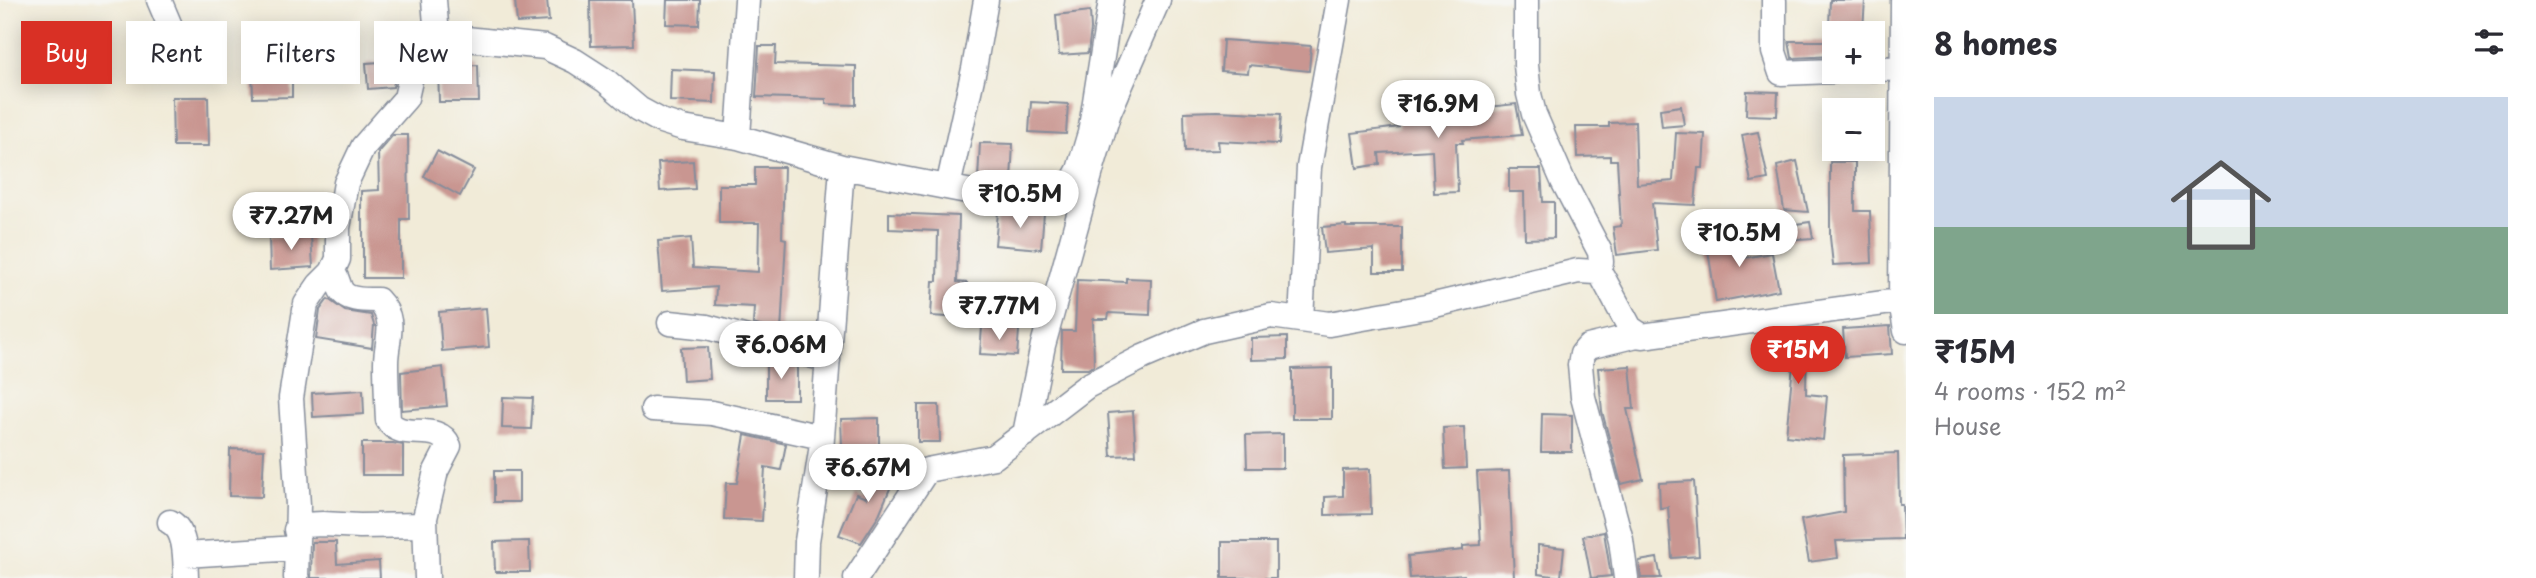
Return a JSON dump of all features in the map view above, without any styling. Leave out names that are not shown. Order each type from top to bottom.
[{"type":"street","points":[[159,0],[168,21]]},
{"type":"street","points":[[434,0],[436,21]]},
{"type":"street","points":[[738,137],[747,0]]},
{"type":"street","points":[[948,187],[986,0]]},
{"type":"street","points":[[472,40],[545,47],[596,74],[639,109],[661,121],[683,128],[738,137],[842,167],[998,197],[1052,197],[1068,190],[1079,170],[1090,133],[1111,0]]},
{"type":"street","points":[[1025,434],[1043,345],[1093,164],[1110,112],[1158,0]]},
{"type":"street","points":[[1301,320],[1309,167],[1339,0]]},
{"type":"street","points":[[1526,0],[1529,94],[1551,155],[1600,252],[1601,262],[1596,272]]},
{"type":"street","points":[[1774,0],[1773,52],[1782,73],[1822,71]]},
{"type":"street","points":[[1903,0],[1903,300],[1906,331]]},
{"type":"street","points":[[1885,69],[1903,68]]},
{"type":"street","points":[[296,578],[298,505],[291,398],[306,304],[318,285],[332,272],[338,259],[338,228],[346,183],[363,146],[406,98],[409,84]]},
{"type":"street","points":[[806,578],[807,541],[822,436],[842,167]]},
{"type":"street","points":[[856,578],[927,470],[994,457],[1087,386],[1143,357],[1204,331],[1271,316],[1329,324],[1426,307],[1578,271],[1596,272],[1602,276],[1624,318],[1637,335]]},
{"type":"street","points":[[332,272],[339,279],[340,289],[346,295],[357,299],[378,300],[386,309],[390,332],[386,361],[388,420],[391,426],[399,430],[436,433],[447,439],[449,446],[436,471],[425,526],[427,578]]},
{"type":"street","points":[[1626,578],[1621,540],[1583,397],[1580,365],[1582,354],[1588,346],[1637,335],[1647,337],[1903,300]]},
{"type":"street","points":[[670,323],[707,327],[828,360]]},
{"type":"street","points":[[653,409],[712,413],[822,436]]},
{"type":"street","points":[[170,522],[177,526],[180,533],[186,567],[296,539]]},
{"type":"street","points":[[296,539],[302,525],[425,526]]},
{"type":"building","points":[[515,0],[547,0],[549,21],[517,23]]},
{"type":"building","points":[[590,0],[632,0],[634,45],[591,46]]},
{"type":"building","points":[[667,0],[700,0],[699,25],[666,24]]},
{"type":"building","points":[[1830,0],[1865,0],[1864,21],[1829,21]]},
{"type":"building","points":[[1090,11],[1088,53],[1059,55],[1056,15]]},
{"type":"building","points":[[1223,40],[1311,46],[1309,71],[1249,65],[1248,73],[1221,71]]},
{"type":"building","points":[[1789,41],[1822,41],[1822,57],[1792,58]]},
{"type":"building","points":[[759,46],[776,46],[775,64],[856,66],[856,105],[826,104],[826,99],[756,97]]},
{"type":"building","points":[[374,62],[374,84],[394,84],[393,87],[368,89],[366,63]]},
{"type":"building","points":[[472,65],[478,65],[479,102],[439,102],[438,84],[472,84]]},
{"type":"building","points":[[671,69],[715,71],[714,103],[670,101]]},
{"type":"building","points":[[253,84],[292,84],[292,97],[253,98]]},
{"type":"building","points":[[1747,91],[1778,92],[1777,116],[1746,115]]},
{"type":"building","points":[[172,97],[208,97],[209,146],[173,146]]},
{"type":"building","points":[[1031,102],[1068,104],[1066,134],[1029,132]]},
{"type":"building","points":[[1516,104],[1522,135],[1462,140],[1463,143],[1456,143],[1458,192],[1434,193],[1432,150],[1379,153],[1380,164],[1357,168],[1352,133],[1399,127],[1399,121],[1436,119],[1436,115],[1488,110],[1487,107]]},
{"type":"building","points":[[1681,106],[1684,125],[1662,127],[1660,109]]},
{"type":"building","points":[[1184,112],[1281,114],[1279,144],[1218,141],[1219,150],[1185,151]]},
{"type":"building","points":[[1635,122],[1637,184],[1673,181],[1676,133],[1705,134],[1703,168],[1698,168],[1695,205],[1652,203],[1657,250],[1617,255],[1613,227],[1621,226],[1617,160],[1610,160],[1610,156],[1577,157],[1576,127],[1609,127],[1609,123]]},
{"type":"building","points":[[1758,132],[1768,179],[1751,182],[1742,135]]},
{"type":"building","points":[[393,135],[408,135],[409,219],[401,219],[401,278],[363,278],[361,191],[379,190],[378,152]]},
{"type":"building","points":[[980,143],[1013,144],[1011,180],[978,178]]},
{"type":"building","points":[[437,151],[474,170],[460,196],[424,176]]},
{"type":"building","points":[[693,161],[695,189],[660,191],[658,163]]},
{"type":"building","points":[[1797,161],[1808,212],[1784,210],[1777,166]]},
{"type":"building","points":[[1830,162],[1855,162],[1855,211],[1870,211],[1872,263],[1833,265],[1830,237]]},
{"type":"building","points":[[755,167],[784,167],[782,238],[786,239],[781,332],[753,324],[754,307],[715,305],[716,287],[662,291],[658,241],[691,238],[693,268],[758,272],[759,223],[719,223],[719,185],[755,185]]},
{"type":"building","points":[[1509,169],[1541,169],[1543,202],[1554,202],[1554,238],[1525,239],[1524,192],[1509,192]]},
{"type":"building","points":[[998,212],[1044,213],[1041,249],[995,245]]},
{"type":"building","points":[[889,213],[959,216],[957,282],[967,283],[965,318],[931,316],[933,281],[937,281],[938,231],[889,229]]},
{"type":"building","points":[[1810,222],[1813,238],[1764,241],[1762,229]]},
{"type":"building","points":[[1322,227],[1402,227],[1402,272],[1374,272],[1374,249],[1325,253]]},
{"type":"building","points":[[1740,232],[1744,258],[1772,253],[1779,290],[1716,302],[1706,237]]},
{"type":"building","points":[[311,235],[313,267],[270,270],[269,237]]},
{"type":"building","points":[[1126,278],[1151,279],[1150,315],[1109,313],[1108,319],[1093,319],[1094,366],[1088,369],[1061,369],[1062,331],[1075,331],[1077,280],[1126,282]]},
{"type":"building","points":[[328,299],[345,311],[371,315],[374,325],[372,348],[316,339],[320,310]]},
{"type":"building","points":[[486,308],[489,347],[442,351],[439,312]]},
{"type":"building","points":[[1890,326],[1892,354],[1845,357],[1843,329]]},
{"type":"building","points":[[982,327],[1019,330],[1017,356],[980,354]]},
{"type":"building","points":[[1764,335],[1807,336],[1806,394],[1827,396],[1823,440],[1786,436],[1793,365],[1764,364]]},
{"type":"building","points":[[1287,337],[1287,359],[1251,360],[1251,338]]},
{"type":"building","points":[[708,347],[710,379],[683,381],[681,348]]},
{"type":"building","points":[[766,363],[797,367],[797,399],[766,399]]},
{"type":"building","points":[[1630,366],[1634,409],[1627,409],[1643,479],[1621,484],[1602,411],[1598,368]]},
{"type":"building","points":[[443,367],[447,406],[402,410],[401,372]]},
{"type":"building","points":[[1332,368],[1332,419],[1292,419],[1292,369]]},
{"type":"building","points":[[363,390],[364,414],[313,417],[312,393]]},
{"type":"building","points":[[503,397],[533,398],[531,429],[502,428]]},
{"type":"building","points":[[918,405],[939,405],[940,442],[918,442]]},
{"type":"building","points":[[1133,411],[1136,455],[1111,456],[1108,413]]},
{"type":"building","points":[[1542,414],[1572,415],[1572,452],[1541,452]]},
{"type":"building","points":[[879,418],[879,446],[842,446],[841,419]]},
{"type":"building","points":[[1464,427],[1466,468],[1445,469],[1443,428]]},
{"type":"building","points":[[1283,434],[1283,468],[1247,468],[1246,435]]},
{"type":"building","points":[[745,435],[786,444],[781,470],[765,467],[762,521],[724,519],[726,483],[737,483]]},
{"type":"building","points":[[362,443],[403,445],[403,475],[362,475]]},
{"type":"building","points":[[230,449],[264,450],[262,497],[229,496]]},
{"type":"building","points":[[1898,453],[1903,539],[1836,541],[1838,558],[1809,562],[1801,520],[1844,512],[1843,455]]},
{"type":"building","points":[[891,465],[891,486],[878,517],[861,543],[839,535],[856,494],[866,498],[866,466]]},
{"type":"building","points":[[1370,469],[1371,514],[1325,515],[1325,497],[1343,496],[1343,470]]},
{"type":"building","points":[[494,471],[519,471],[519,502],[494,502]]},
{"type":"building","points":[[1509,471],[1514,578],[1464,578],[1464,575],[1410,578],[1408,556],[1463,550],[1463,546],[1481,545],[1477,472]]},
{"type":"building","points":[[1694,481],[1699,556],[1672,558],[1668,507],[1660,508],[1659,483]]},
{"type":"building","points":[[1604,532],[1611,576],[1591,578],[1583,536]]},
{"type":"building","points":[[529,541],[530,572],[495,572],[494,542]]},
{"type":"building","points":[[312,542],[336,542],[337,564],[379,561],[380,578],[311,578]]},
{"type":"building","points":[[1222,542],[1276,542],[1276,578],[1222,578]]},
{"type":"building","points":[[1538,545],[1564,548],[1561,577],[1538,574]]},
{"type":"building","points":[[1657,558],[1661,578],[1641,578],[1639,561]]}]
